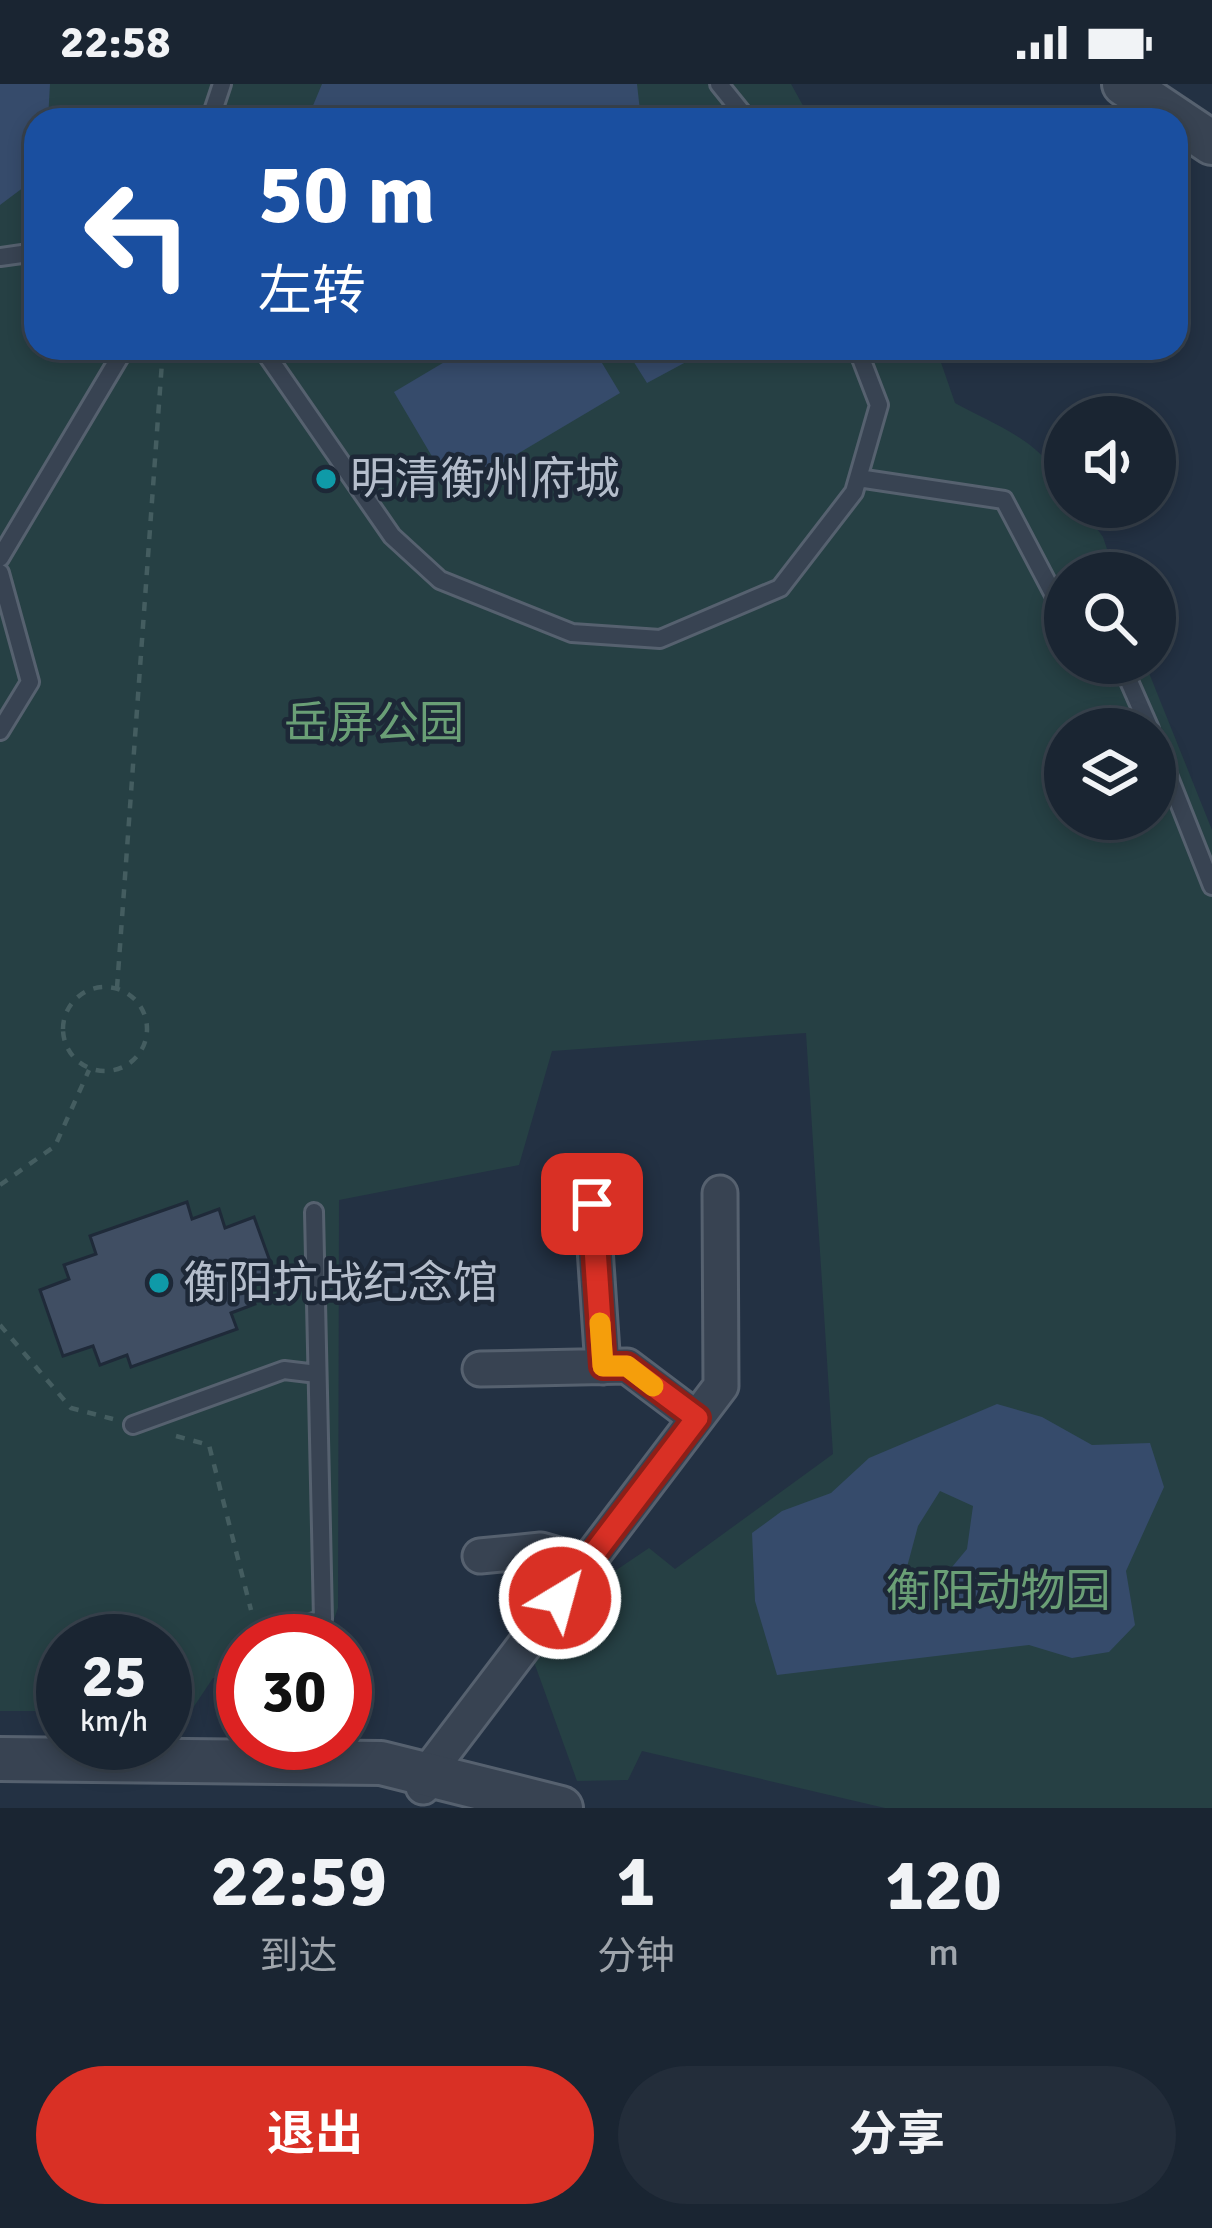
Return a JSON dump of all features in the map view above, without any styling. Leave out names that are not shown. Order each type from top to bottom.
[{"type":"street","points":[[1088,84],[1124,108]]},
{"type":"street","points":[[1124,84],[1160,108]]},
{"type":"street","points":[[424,1781],[721,1386],[720,1193]]},
{"type":"street","points":[[592,1204],[603,1366]]},
{"type":"street","points":[[480,1369],[627,1366],[697,1418]]},
{"type":"street","points":[[480,1556],[541,1550],[586,1563]]},
{"type":"street","points":[[0,1759],[381,1763],[507,1808]]},
{"type":"street","points":[[0,1773],[376,1776],[561,1808]]},
{"type":"lane","points":[[719,84],[738,108]]},
{"type":"lane","points":[[0,558],[118,360]]},
{"type":"lane","points":[[270,360],[392,536],[440,580],[572,633],[660,639],[780,588],[854,492],[879,405],[862,360]]},
{"type":"lane","points":[[858,478],[1004,500],[1044,576]]},
{"type":"lane","points":[[0,573],[30,682],[0,731]]},
{"type":"lane","points":[[1176,795],[1212,886]]},
{"type":"lane","points":[[314,1213],[323,1614]]},
{"type":"lane","points":[[133,1425],[284,1370],[317,1374]]},
{"type":"path","points":[[117,988],[162,360]]},
{"type":"path","points":[[117,988],[139,1004],[146,1016],[145,1042],[129,1064],[116,1070],[90,1069],[78,1061],[64,1036],[68,1009],[89,990],[117,988]]},
{"type":"path","points":[[0,1185],[55,1146],[90,1069]]},
{"type":"path","points":[[0,1325],[71,1408],[209,1445],[251,1610]]},
{"type":"green space","name":"岳屏公园","points":[[0,84],[791,84],[804,108],[24,108],[24,360],[940,360],[955,403],[1009,431],[1042,455],[1044,528],[1096,528],[1108,552],[1044,552],[1044,684],[1153,684],[1163,708],[1044,708],[1044,840],[1176,840],[1176,740],[1212,830],[1212,1808],[885,1808],[642,1751],[628,1780],[577,1781],[534,1662],[569,1602],[649,1548],[675,1569],[833,1454],[806,1033],[552,1051],[519,1165],[339,1200],[338,1608],[336,1614],[216,1614],[213,1678],[192,1710],[192,1614],[36,1614],[36,1711],[0,1711]]},
{"type":"water","points":[[0,84],[50,84],[49,108],[24,108],[24,187],[0,205]]},
{"type":"water","points":[[322,84],[637,84],[640,108],[312,108]]},
{"type":"water","points":[[448,360],[600,360],[620,393],[453,492],[394,392]]},
{"type":"water","points":[[633,360],[690,360],[647,383]]},
{"type":"water","points":[[997,1404],[1042,1417],[1092,1445],[1150,1443],[1164,1487],[1126,1571],[1135,1625],[1109,1652],[1072,1658],[1029,1645],[777,1675],[755,1601],[752,1533],[782,1511],[831,1493],[869,1458]],"holes":[[[940,1491],[973,1506],[967,1549],[942,1579],[907,1567],[918,1526]]]},
{"type":"building","name":"衡阳抗战纪念馆","points":[[187,1202],[192,1219],[219,1209],[225,1228],[254,1217],[276,1278],[249,1287],[255,1304],[231,1313],[237,1329],[131,1367],[127,1355],[100,1365],[93,1346],[63,1356],[40,1290],[69,1279],[64,1265],[96,1254],[90,1236]]},
{"type":"slow traffic","points":[[600,1323],[603,1366],[627,1366],[653,1386]]},
{"type":"place","name":"明清衡州府城","points":[[326,479]]},
{"type":"place","name":"衡阳抗战纪念馆","points":[[159,1283]]},
{"type":"route","points":[[560,1598],[697,1418],[627,1366],[603,1366],[592,1204]]},
{"type":"park label","name":"衡阳动物园","points":[[998,1591]]}]
